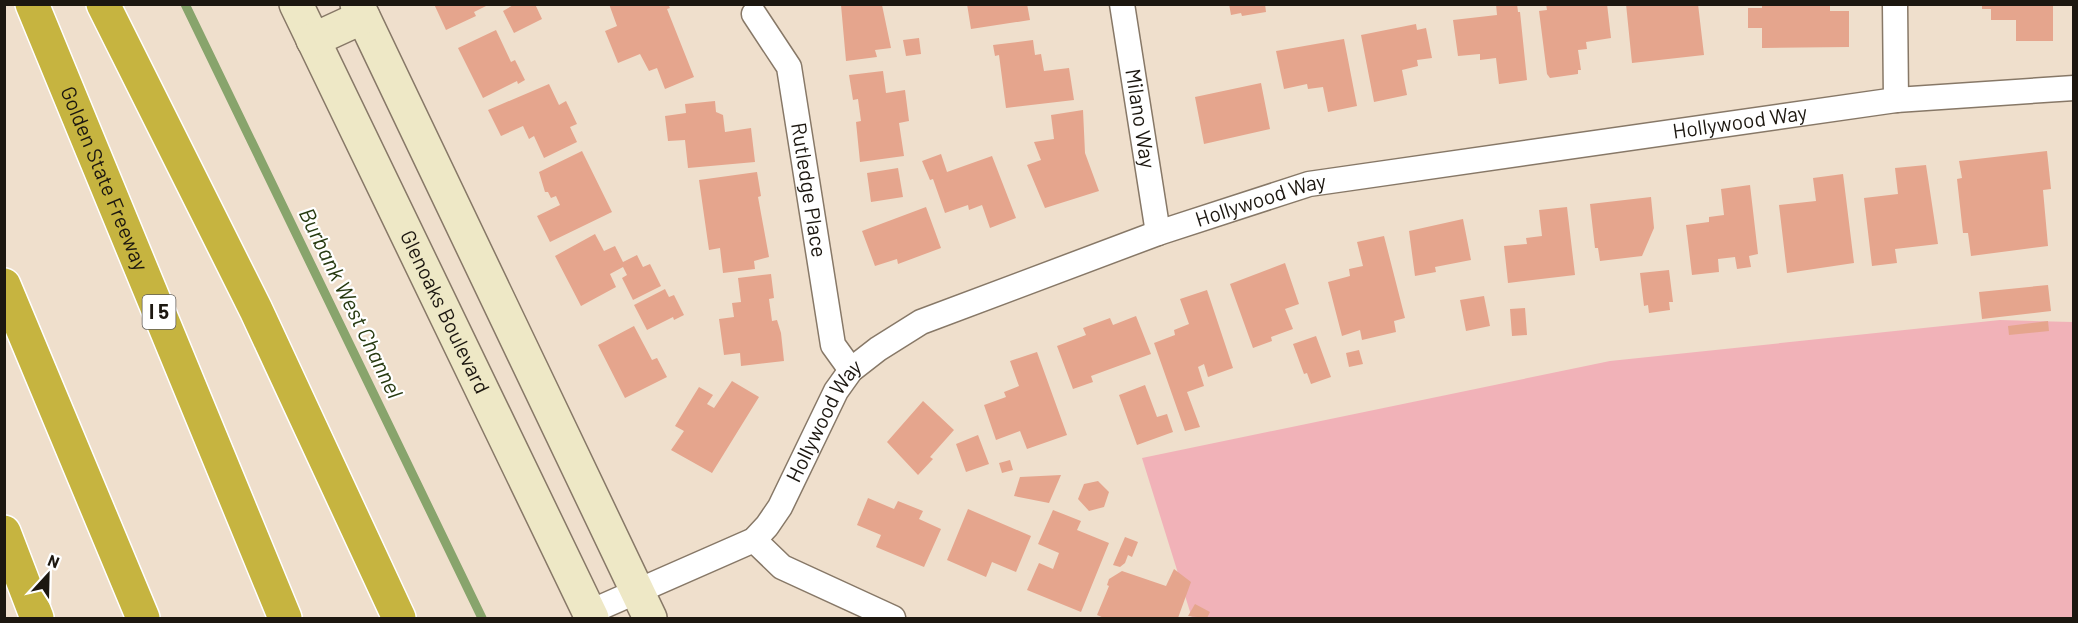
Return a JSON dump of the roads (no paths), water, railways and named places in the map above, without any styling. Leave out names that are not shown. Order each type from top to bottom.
[{"type":"highway","name":"Golden State Freeway","points":[[32,4],[285,618]]},
{"type":"highway","points":[[103,4],[256,310],[399,618]]},
{"type":"highway","points":[[4,285],[143,618]]},
{"type":"highway","points":[[4,532],[37,618]]},
{"type":"main road","name":"Glenoaks Boulevard","points":[[296,4],[591,615]]},
{"type":"main road","points":[[313,40],[360,11],[644,605]]},
{"type":"street","name":"Milano Way","points":[[1122,4],[1158,233]]},
{"type":"street","points":[[1895,4],[1896,100]]},
{"type":"street","name":"Rutledge Place","points":[[754,14],[789,67],[833,345],[852,370]]},
{"type":"street","name":"Hollywood Way","points":[[591,615],[644,605],[754,540],[780,507],[823,413],[852,370],[878,349],[921,322],[1158,233],[1309,184],[1896,100],[2073,88]]},
{"type":"street","points":[[754,540],[782,567],[893,618]]},
{"type":"waterway","name":"Burbank West Channel","points":[[185,4],[482,618]]}]
